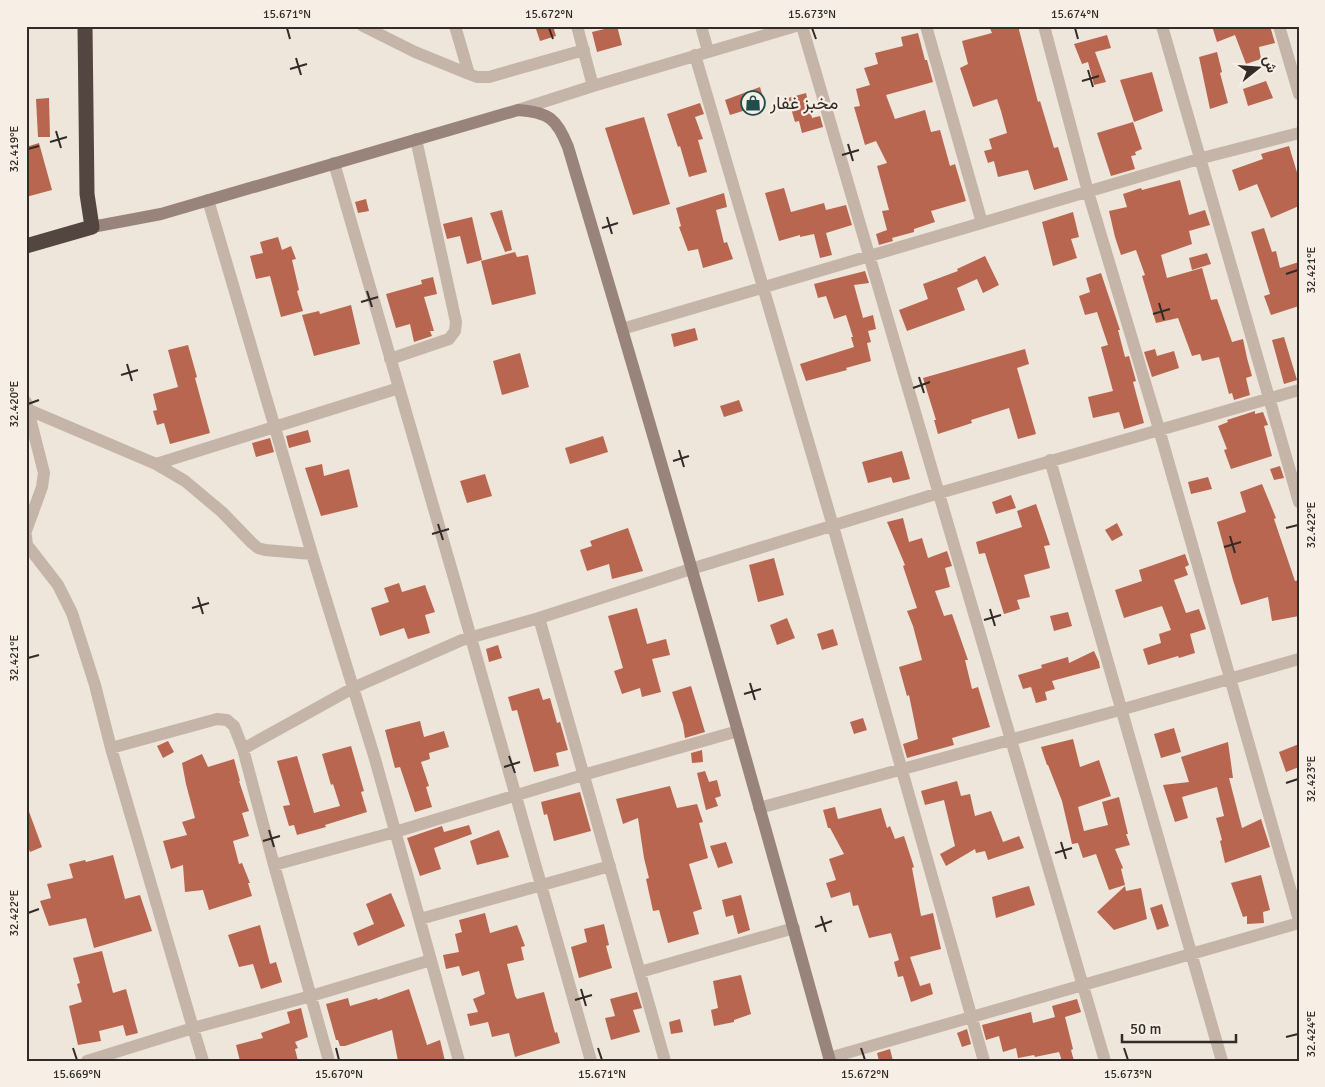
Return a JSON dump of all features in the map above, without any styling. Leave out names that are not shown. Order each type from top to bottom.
[{"type":"highway","points":[[26,246],[92,228],[88,194],[85,26]]},
{"type":"main road","points":[[92,228],[161,214],[518,110],[537,111],[551,119],[561,129],[622,329],[830,1059]]},
{"type":"street","points":[[363,26],[415,52],[477,77],[489,77],[584,50]]},
{"type":"street","points":[[455,26],[469,74]]},
{"type":"street","points":[[577,26],[593,86]]},
{"type":"street","points":[[701,26],[708,51]]},
{"type":"street","points":[[518,110],[708,51],[796,26]]},
{"type":"street","points":[[802,26],[1105,1061]]},
{"type":"street","points":[[926,26],[982,222]]},
{"type":"street","points":[[830,1059],[1299,921],[1088,192],[1044,26]]},
{"type":"street","points":[[1162,26],[1202,158],[1299,502]]},
{"type":"street","points":[[1279,26],[1299,94]]},
{"type":"street","points":[[695,55],[833,526],[984,1061]]},
{"type":"street","points":[[622,329],[1202,158],[1299,133]]},
{"type":"street","points":[[390,359],[449,339],[455,330],[456,322],[416,139]]},
{"type":"street","points":[[334,163],[516,795],[590,1061]]},
{"type":"street","points":[[208,200],[395,832],[458,1061]]},
{"type":"street","points":[[156,464],[399,388]]},
{"type":"street","points":[[243,749],[353,688],[470,637],[539,618],[939,493],[1299,390]]},
{"type":"street","points":[[28,406],[156,464],[197,490],[258,548],[312,554]]},
{"type":"street","points":[[26,531],[42,487],[44,473],[28,406]]},
{"type":"street","points":[[1050,460],[1222,1061]]},
{"type":"street","points":[[26,536],[27,545],[58,585],[72,613],[95,685],[111,748],[203,1061]]},
{"type":"street","points":[[539,618],[664,1060]]},
{"type":"street","points":[[760,808],[1120,710],[1299,658]]},
{"type":"street","points":[[111,748],[217,719],[227,720],[234,726],[243,749],[329,1061]]},
{"type":"street","points":[[274,865],[395,832],[583,775],[738,732]]},
{"type":"street","points":[[420,919],[610,866]]},
{"type":"street","points":[[640,972],[794,928]]},
{"type":"street","points":[[87,1061],[193,1028],[311,996],[431,960]]},
{"type":"building","points":[[535,26],[553,26],[556,36],[540,41]]},
{"type":"building","points":[[617,26],[622,45],[597,52],[592,32]]},
{"type":"building","points":[[989,26],[1018,26],[1038,102],[1040,101],[1054,148],[1058,147],[1068,180],[1034,190],[1028,170],[998,177],[994,161],[988,163],[984,151],[992,149],[989,139],[1007,133],[1001,111],[997,99],[973,107],[960,68],[968,64],[962,41],[992,33]]},
{"type":"building","points":[[1212,26],[1270,26],[1275,43],[1259,47],[1261,59],[1246,64],[1235,35],[1217,42]]},
{"type":"building","points":[[918,33],[933,82],[886,95],[895,119],[925,110],[931,132],[940,130],[950,166],[955,164],[966,201],[931,211],[935,222],[914,229],[914,232],[892,238],[893,241],[879,245],[876,234],[887,230],[882,211],[889,210],[877,166],[887,163],[876,141],[865,145],[854,107],[860,106],[856,89],[870,85],[864,68],[878,64],[875,53],[903,46],[901,37]]},
{"type":"building","points":[[1107,35],[1111,48],[1095,52],[1106,82],[1094,85],[1088,62],[1082,64],[1074,44]]},
{"type":"building","points":[[1217,52],[1228,103],[1210,109],[1199,57]]},
{"type":"building","points":[[1152,72],[1163,111],[1134,122],[1120,80]]},
{"type":"building","points":[[1266,81],[1273,98],[1248,106],[1243,89]]},
{"type":"building","points":[[760,87],[765,104],[730,115],[725,100]]},
{"type":"building","points":[[806,93],[812,118],[820,116],[823,127],[802,133],[799,121],[795,122],[788,98]]},
{"type":"building","points":[[49,98],[50,137],[38,137],[36,99]]},
{"type":"building","points":[[700,103],[704,114],[695,117],[703,139],[698,140],[707,172],[689,177],[680,146],[678,147],[667,114]]},
{"type":"building","points":[[644,117],[670,204],[633,215],[605,128]]},
{"type":"building","points":[[1133,122],[1142,149],[1135,152],[1136,155],[1131,156],[1135,169],[1111,176],[1097,133]]},
{"type":"building","points":[[39,143],[52,190],[26,197],[26,147]]},
{"type":"building","points":[[1289,146],[1299,179],[1299,206],[1271,218],[1257,184],[1239,191],[1232,170],[1263,159],[1261,154]]},
{"type":"building","points":[[1180,180],[1189,215],[1205,210],[1210,225],[1189,231],[1192,244],[1161,255],[1167,278],[1202,268],[1211,300],[1217,299],[1232,342],[1243,339],[1252,376],[1246,378],[1250,395],[1234,400],[1232,393],[1229,394],[1219,357],[1202,361],[1200,354],[1192,356],[1178,318],[1156,323],[1142,276],[1145,275],[1136,250],[1121,255],[1115,237],[1109,211],[1127,207],[1123,194],[1141,188],[1142,190]]},
{"type":"building","points":[[784,188],[791,212],[824,203],[826,210],[846,205],[852,225],[826,233],[832,255],[820,258],[814,234],[800,237],[800,235],[779,241],[765,193]]},
{"type":"building","points":[[724,193],[727,207],[716,210],[724,243],[727,242],[733,259],[703,268],[698,249],[688,251],[679,227],[681,226],[676,208]]},
{"type":"building","points":[[366,199],[369,211],[358,213],[355,202]]},
{"type":"building","points":[[502,210],[512,250],[505,252],[490,213]]},
{"type":"building","points":[[1073,212],[1079,237],[1071,239],[1077,258],[1053,266],[1042,222]]},
{"type":"building","points":[[472,217],[482,260],[467,264],[460,236],[447,239],[443,224]]},
{"type":"building","points":[[1264,228],[1272,252],[1276,251],[1280,268],[1299,262],[1299,306],[1271,315],[1264,296],[1270,294],[1251,232]]},
{"type":"building","points":[[278,237],[282,250],[291,246],[296,259],[292,260],[299,290],[297,291],[303,311],[281,317],[270,276],[256,279],[250,256],[263,253],[260,242]]},
{"type":"building","points":[[515,252],[517,257],[528,255],[536,294],[492,305],[481,261]]},
{"type":"building","points":[[1207,253],[1211,264],[1192,270],[1189,258]]},
{"type":"building","points":[[985,256],[999,285],[983,293],[977,279],[957,288],[965,310],[907,331],[899,310],[928,299],[923,284],[958,271],[957,269]]},
{"type":"building","points":[[865,271],[869,283],[854,285],[863,318],[873,315],[876,329],[868,331],[871,342],[867,343],[871,361],[846,368],[847,370],[806,381],[800,364],[854,347],[846,315],[834,319],[826,296],[818,298],[814,284]]},
{"type":"building","points":[[1101,273],[1120,330],[1118,330],[1125,357],[1129,356],[1136,381],[1133,382],[1144,423],[1124,429],[1119,412],[1093,418],[1088,397],[1113,391],[1101,347],[1108,345],[1097,312],[1085,315],[1079,296],[1090,292],[1086,278]]},
{"type":"building","points":[[433,277],[437,294],[424,297],[434,331],[430,331],[432,336],[414,342],[410,324],[396,328],[386,294],[422,284],[421,280]]},
{"type":"building","points":[[351,305],[360,344],[314,356],[302,315],[319,311],[320,314]]},
{"type":"building","points":[[695,328],[698,340],[674,347],[671,334]]},
{"type":"building","points":[[1284,337],[1297,380],[1284,384],[1272,340]]},
{"type":"building","points":[[188,345],[210,433],[170,444],[164,423],[157,425],[153,411],[157,410],[153,394],[178,387],[168,350]]},
{"type":"building","points":[[1025,349],[1029,364],[1017,368],[1036,434],[1018,439],[1009,408],[971,420],[972,423],[938,434],[934,420],[936,420],[923,378]]},
{"type":"building","points":[[1155,349],[1157,356],[1174,351],[1179,368],[1152,377],[1144,352]]},
{"type":"building","points":[[520,353],[529,387],[502,395],[493,361]]},
{"type":"building","points":[[739,400],[743,411],[724,417],[720,406]]},
{"type":"building","points":[[1255,411],[1255,414],[1263,412],[1268,425],[1264,426],[1272,456],[1231,469],[1224,450],[1227,449],[1218,426],[1228,422],[1227,420]]},
{"type":"building","points":[[308,430],[311,442],[289,448],[286,436]]},
{"type":"building","points":[[603,436],[608,452],[570,464],[565,448]]},
{"type":"building","points":[[270,438],[274,452],[256,457],[252,443]]},
{"type":"building","points":[[902,451],[910,479],[893,483],[891,477],[868,483],[862,462]]},
{"type":"building","points":[[322,464],[324,476],[349,469],[358,507],[321,516],[305,468]]},
{"type":"building","points":[[1280,466],[1284,478],[1274,480],[1270,469]]},
{"type":"building","points":[[485,474],[492,496],[467,503],[460,481]]},
{"type":"building","points":[[1208,477],[1212,489],[1191,494],[1188,482]]},
{"type":"building","points":[[1262,484],[1276,518],[1274,519],[1295,581],[1299,580],[1299,616],[1272,621],[1268,597],[1241,605],[1217,522],[1246,512],[1240,492]]},
{"type":"building","points":[[1011,495],[1016,508],[996,514],[992,502]]},
{"type":"building","points":[[1036,504],[1050,545],[1044,546],[1050,568],[1024,575],[1030,597],[1017,600],[1020,609],[1004,614],[985,553],[979,554],[976,542],[1022,527],[1017,511]]},
{"type":"building","points":[[903,518],[909,542],[922,538],[928,558],[947,551],[952,566],[945,568],[950,587],[935,591],[944,616],[952,614],[968,660],[965,660],[972,689],[978,687],[990,727],[952,738],[954,745],[907,758],[903,744],[918,739],[909,695],[907,696],[899,667],[922,660],[907,611],[917,608],[903,566],[905,565],[887,522]]},
{"type":"building","points":[[1117,523],[1123,535],[1112,541],[1105,530]]},
{"type":"building","points":[[628,528],[643,571],[612,579],[609,564],[587,571],[580,550],[592,546],[590,541]]},
{"type":"building","points":[[1185,554],[1189,565],[1185,567],[1188,575],[1174,580],[1186,613],[1199,609],[1206,629],[1190,634],[1195,653],[1148,665],[1143,649],[1161,643],[1159,634],[1171,630],[1162,606],[1124,618],[1115,590],[1142,581],[1139,570]]},
{"type":"building","points":[[774,558],[784,595],[758,602],[749,565]]},
{"type":"building","points":[[399,583],[402,592],[425,585],[435,612],[425,615],[430,633],[408,639],[404,628],[380,636],[371,608],[389,602],[384,588]]},
{"type":"building","points":[[637,608],[647,644],[666,639],[670,655],[652,659],[661,692],[642,697],[640,688],[622,694],[614,671],[623,668],[608,616]]},
{"type":"building","points":[[1068,612],[1072,626],[1054,631],[1050,616]]},
{"type":"building","points":[[787,618],[795,638],[777,645],[770,625]]},
{"type":"building","points":[[833,629],[838,645],[822,650],[817,634]]},
{"type":"building","points":[[498,645],[502,658],[489,662],[486,649]]},
{"type":"building","points":[[1094,651],[1100,668],[1052,681],[1055,689],[1045,692],[1047,700],[1036,703],[1031,687],[1023,689],[1018,675],[1042,668],[1041,665],[1068,657],[1069,663]]},
{"type":"building","points":[[691,686],[705,732],[685,738],[683,725],[672,692]]},
{"type":"building","points":[[539,688],[543,700],[550,698],[557,723],[560,722],[568,750],[556,753],[559,766],[534,772],[517,710],[512,711],[508,697]]},
{"type":"building","points":[[863,718],[867,730],[854,734],[850,722]]},
{"type":"building","points":[[420,721],[424,737],[444,731],[449,747],[429,753],[430,759],[421,762],[429,786],[426,787],[432,807],[415,812],[400,767],[395,768],[385,730]]},
{"type":"building","points":[[1174,728],[1181,752],[1161,758],[1154,734]]},
{"type":"building","points":[[1073,739],[1080,767],[1099,760],[1111,796],[1078,807],[1084,831],[1108,825],[1102,802],[1119,797],[1128,834],[1126,834],[1130,845],[1115,849],[1123,868],[1121,869],[1125,885],[1109,890],[1096,854],[1083,858],[1078,843],[1072,844],[1062,801],[1041,747]]},
{"type":"building","points":[[168,741],[174,752],[163,758],[157,746]]},
{"type":"building","points":[[1228,742],[1233,778],[1229,778],[1242,828],[1261,819],[1270,847],[1225,863],[1220,841],[1222,840],[1216,818],[1224,816],[1217,787],[1182,797],[1188,818],[1175,822],[1163,785],[1189,782],[1181,757]]},
{"type":"building","points":[[1299,744],[1299,767],[1286,772],[1279,752]]},
{"type":"building","points":[[351,746],[364,791],[361,792],[367,812],[297,835],[294,825],[289,826],[283,806],[290,805],[277,761],[297,756],[314,813],[340,806],[333,784],[331,785],[322,754]]},
{"type":"building","points":[[702,750],[703,762],[692,763],[691,753]]},
{"type":"building","points":[[202,754],[208,767],[234,759],[249,811],[242,813],[249,836],[233,841],[239,864],[242,863],[250,883],[248,883],[252,896],[209,910],[203,890],[185,892],[183,865],[171,869],[163,841],[187,835],[182,822],[195,818],[182,763]]},
{"type":"building","points":[[705,771],[709,782],[717,780],[721,796],[715,798],[718,806],[706,810],[697,773]]},
{"type":"building","points":[[957,781],[961,796],[970,794],[975,816],[991,811],[1003,842],[1019,836],[1024,848],[988,860],[985,851],[976,853],[975,849],[946,866],[940,854],[955,846],[944,800],[925,805],[921,791]]},
{"type":"building","points":[[670,786],[677,808],[697,804],[703,822],[699,823],[708,858],[689,864],[702,909],[693,912],[699,934],[668,943],[659,910],[653,911],[646,879],[649,878],[638,818],[623,824],[616,799]]},
{"type":"building","points":[[580,792],[591,831],[554,841],[547,814],[544,815],[541,802]]},
{"type":"building","points":[[835,807],[838,819],[881,808],[887,828],[890,826],[895,839],[904,836],[914,867],[912,868],[921,916],[933,913],[941,949],[910,957],[920,986],[930,983],[933,994],[911,1002],[903,976],[898,977],[894,962],[899,960],[891,933],[869,938],[858,905],[853,906],[850,892],[831,898],[826,883],[836,880],[829,859],[844,854],[830,828],[828,828],[823,810]]},
{"type":"building","points":[[26,809],[28,809],[42,847],[30,852],[26,842]]},
{"type":"building","points":[[469,825],[472,834],[434,848],[441,869],[420,876],[407,838],[442,826],[444,832]]},
{"type":"building","points":[[499,830],[509,857],[477,865],[470,841]]},
{"type":"building","points":[[726,842],[733,863],[718,868],[710,846]]},
{"type":"building","points":[[113,855],[125,899],[140,895],[152,931],[94,948],[86,918],[49,926],[40,901],[51,898],[47,884],[73,878],[69,864]]},
{"type":"building","points":[[1261,875],[1270,910],[1263,912],[1264,923],[1247,924],[1247,916],[1243,917],[1231,883]]},
{"type":"building","points":[[1029,886],[1035,905],[996,918],[992,897]]},
{"type":"building","points":[[1125,886],[1126,891],[1141,888],[1147,919],[1114,930],[1097,912]]},
{"type":"building","points":[[391,893],[405,926],[358,946],[353,933],[374,924],[366,904]]},
{"type":"building","points":[[741,895],[750,930],[738,934],[733,915],[726,917],[722,900]]},
{"type":"building","points":[[1162,904],[1169,926],[1157,930],[1150,908]]},
{"type":"building","points":[[485,913],[490,933],[517,925],[525,946],[521,947],[524,960],[507,964],[515,996],[517,999],[544,992],[555,1033],[557,1032],[560,1043],[515,1057],[509,1033],[492,1037],[488,1022],[470,1026],[467,1014],[478,1012],[473,999],[485,994],[479,971],[462,976],[459,966],[446,969],[443,955],[459,952],[455,934],[462,932],[459,920]]},
{"type":"building","points":[[604,924],[609,945],[606,946],[612,968],[579,978],[571,947],[587,942],[584,929]]},
{"type":"building","points":[[260,925],[270,964],[276,962],[282,982],[261,989],[253,964],[239,967],[228,935]]},
{"type":"building","points":[[102,951],[113,993],[126,989],[138,1033],[126,1036],[123,1025],[99,1031],[101,1041],[78,1045],[69,1006],[82,1002],[77,984],[80,983],[73,958]]},
{"type":"building","points":[[741,975],[751,1014],[734,1020],[734,1022],[714,1026],[711,1010],[718,1008],[713,981]]},
{"type":"building","points":[[409,989],[427,1045],[440,1040],[445,1061],[398,1061],[392,1030],[340,1046],[338,1040],[336,1040],[326,1004],[348,998],[350,1006],[377,998],[378,1000]]},
{"type":"building","points":[[637,992],[642,1008],[633,1010],[640,1032],[611,1040],[605,1018],[615,1016],[610,999]]},
{"type":"building","points":[[1077,999],[1081,1012],[1065,1017],[1074,1061],[1062,1061],[1059,1052],[1018,1058],[1016,1048],[1003,1052],[999,1036],[986,1040],[982,1025],[1031,1012],[1033,1023],[1055,1017],[1052,1006]]},
{"type":"building","points":[[301,1008],[308,1037],[295,1042],[298,1048],[295,1049],[298,1061],[240,1061],[236,1045],[263,1038],[261,1033],[290,1023],[287,1012]]},
{"type":"building","points":[[680,1019],[683,1032],[671,1034],[669,1022]]},
{"type":"building","points":[[967,1029],[971,1044],[962,1047],[957,1033]]},
{"type":"building","points":[[890,1049],[893,1061],[879,1061],[877,1053]]},
{"type":"place","name":"مخبز غفار","points":[[753,103]]}]
